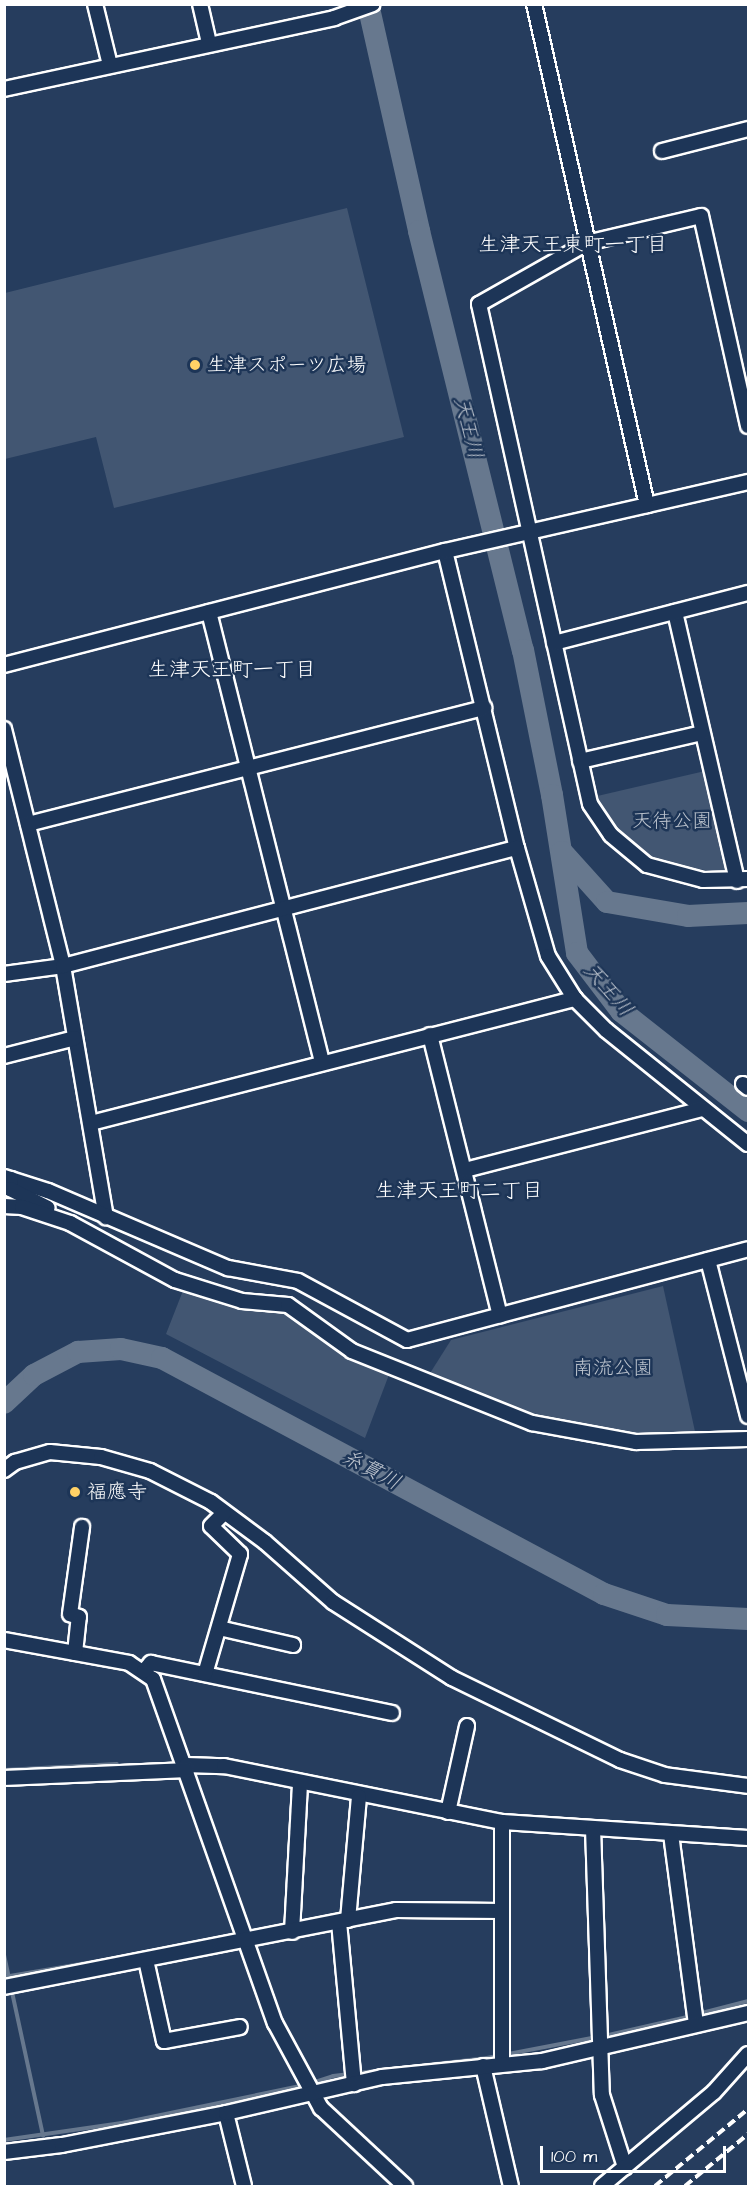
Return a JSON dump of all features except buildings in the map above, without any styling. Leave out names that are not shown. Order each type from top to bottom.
[{"type":"street","points":[[96,4],[110,66]]},
{"type":"street","points":[[200,4],[209,43]]},
{"type":"street","points":[[4,89],[209,43],[334,18],[373,4]]},
{"type":"street","points":[[534,4],[646,505]]},
{"type":"street","points":[[662,151],[748,129]]},
{"type":"street","points":[[675,612],[702,733],[742,880],[703,880],[662,871],[629,852],[599,821],[590,804],[554,643],[526,532],[479,304],[587,243],[701,216],[748,426]]},
{"type":"street","points":[[4,665],[450,550],[748,482]]},
{"type":"street","points":[[450,550],[517,848],[548,956],[575,999],[639,1060],[748,1144]]},
{"type":"street","points":[[554,643],[748,593]]},
{"type":"street","points":[[209,612],[322,1063]]},
{"type":"street","points":[[28,824],[484,708]]},
{"type":"street","points":[[4,729],[9,763],[28,824],[63,966],[106,1217]]},
{"type":"street","points":[[580,761],[702,733]]},
{"type":"street","points":[[4,974],[63,966],[517,848]]},
{"type":"street","points":[[91,1123],[575,999]]},
{"type":"street","points":[[430,1035],[500,1315]]},
{"type":"street","points":[[4,1056],[75,1038]]},
{"type":"street","points":[[465,1170],[702,1108]]},
{"type":"street","points":[[8,1178],[228,1268],[298,1281],[407,1340],[748,1250]]},
{"type":"street","points":[[8,1178],[10,1189],[57,1212],[69,1223]]},
{"type":"street","points":[[4,1206],[22,1207],[69,1223],[175,1280],[242,1301],[288,1305],[352,1351],[532,1423],[636,1442],[748,1439]]},
{"type":"street","points":[[708,1260],[748,1416]]},
{"type":"street","points":[[4,1470],[15,1462],[50,1452],[101,1456],[180,1484],[265,1542],[333,1602],[452,1678],[620,1760],[665,1775],[748,1786]]},
{"type":"street","points":[[205,1674],[240,1554],[211,1526],[224,1513]]},
{"type":"street","points":[[75,1653],[79,1617],[70,1614],[82,1527]]},
{"type":"street","points":[[219,1628],[293,1645]]},
{"type":"street","points":[[4,1640],[129,1663],[144,1671],[162,1698],[275,2023],[313,2094],[335,2122],[405,2187]]},
{"type":"street","points":[[144,1671],[151,1663],[392,1713]]},
{"type":"street","points":[[448,1812],[467,1726]]},
{"type":"street","points":[[4,1778],[224,1766],[359,1796],[502,1822],[748,1838]]},
{"type":"street","points":[[292,1932],[300,1782]]},
{"type":"street","points":[[354,2084],[344,1921],[359,1796]]},
{"type":"street","points":[[502,1822],[502,2064]]},
{"type":"street","points":[[593,1828],[602,2095],[625,2167]]},
{"type":"street","points":[[671,1834],[696,2024]]},
{"type":"street","points":[[4,1987],[396,1910],[502,1911]]},
{"type":"street","points":[[146,1960],[164,2041],[240,2027]]},
{"type":"street","points":[[4,2152],[96,2139],[354,2084],[483,2066],[542,2061],[748,2013]]},
{"type":"street","points":[[602,2187],[714,2092],[748,2054]]},
{"type":"street","points":[[483,2066],[511,2187]]},
{"type":"street","points":[[226,2113],[244,2187]]},
{"type":"green space","name":"生津スポーツ広場","points":[[347,208],[404,437],[114,508],[96,437],[5,459],[5,293]]},
{"type":"green space","name":"天待公園","points":[[705,771],[728,873],[666,865],[642,856],[601,814],[593,797]]},
{"type":"green space","name":"南流公園","points":[[663,1286],[696,1436],[654,1440],[560,1427],[427,1378],[451,1340]]},
{"type":"green space","points":[[184,1288],[240,1305],[280,1307],[390,1372],[365,1438],[166,1334]]},
{"type":"waterway","name":"天王川","points":[[368,4],[419,231],[523,650],[552,795],[577,953],[621,1011],[748,1111]]},
{"type":"waterway","name":"天王川","points":[[562,852],[607,902],[688,916],[748,913]]},
{"type":"waterway","name":"糸貫川","points":[[4,1403],[34,1375],[78,1352],[121,1349],[162,1358],[604,1594],[667,1615],[748,1619]]},
{"type":"waterway","points":[[4,1770],[117,1764]]},
{"type":"waterway","points":[[4,1977],[140,1954]]},
{"type":"waterway","points":[[4,1955],[43,2136]]},
{"type":"waterway","points":[[698,2014],[748,2001]]},
{"type":"waterway","points":[[604,2036],[691,2016]]},
{"type":"waterway","points":[[312,2083],[333,2076],[487,2058],[597,2037]]},
{"type":"waterway","points":[[4,2140],[122,2123],[305,2085]]},
{"type":"railway","points":[[655,2186],[748,2109]]},
{"type":"railway","points":[[685,2186],[748,2134]]},
{"type":"place","name":"生津スポーツ広場","points":[[195,365]]},
{"type":"place","name":"福應寺","points":[[75,1492]]},
{"type":"district","name":"生津天王東町一丁目","points":[[573,245]]},
{"type":"district","name":"生津天王町一丁目","points":[[232,670]]},
{"type":"district","name":"生津天王町二丁目","points":[[459,1191]]}]
